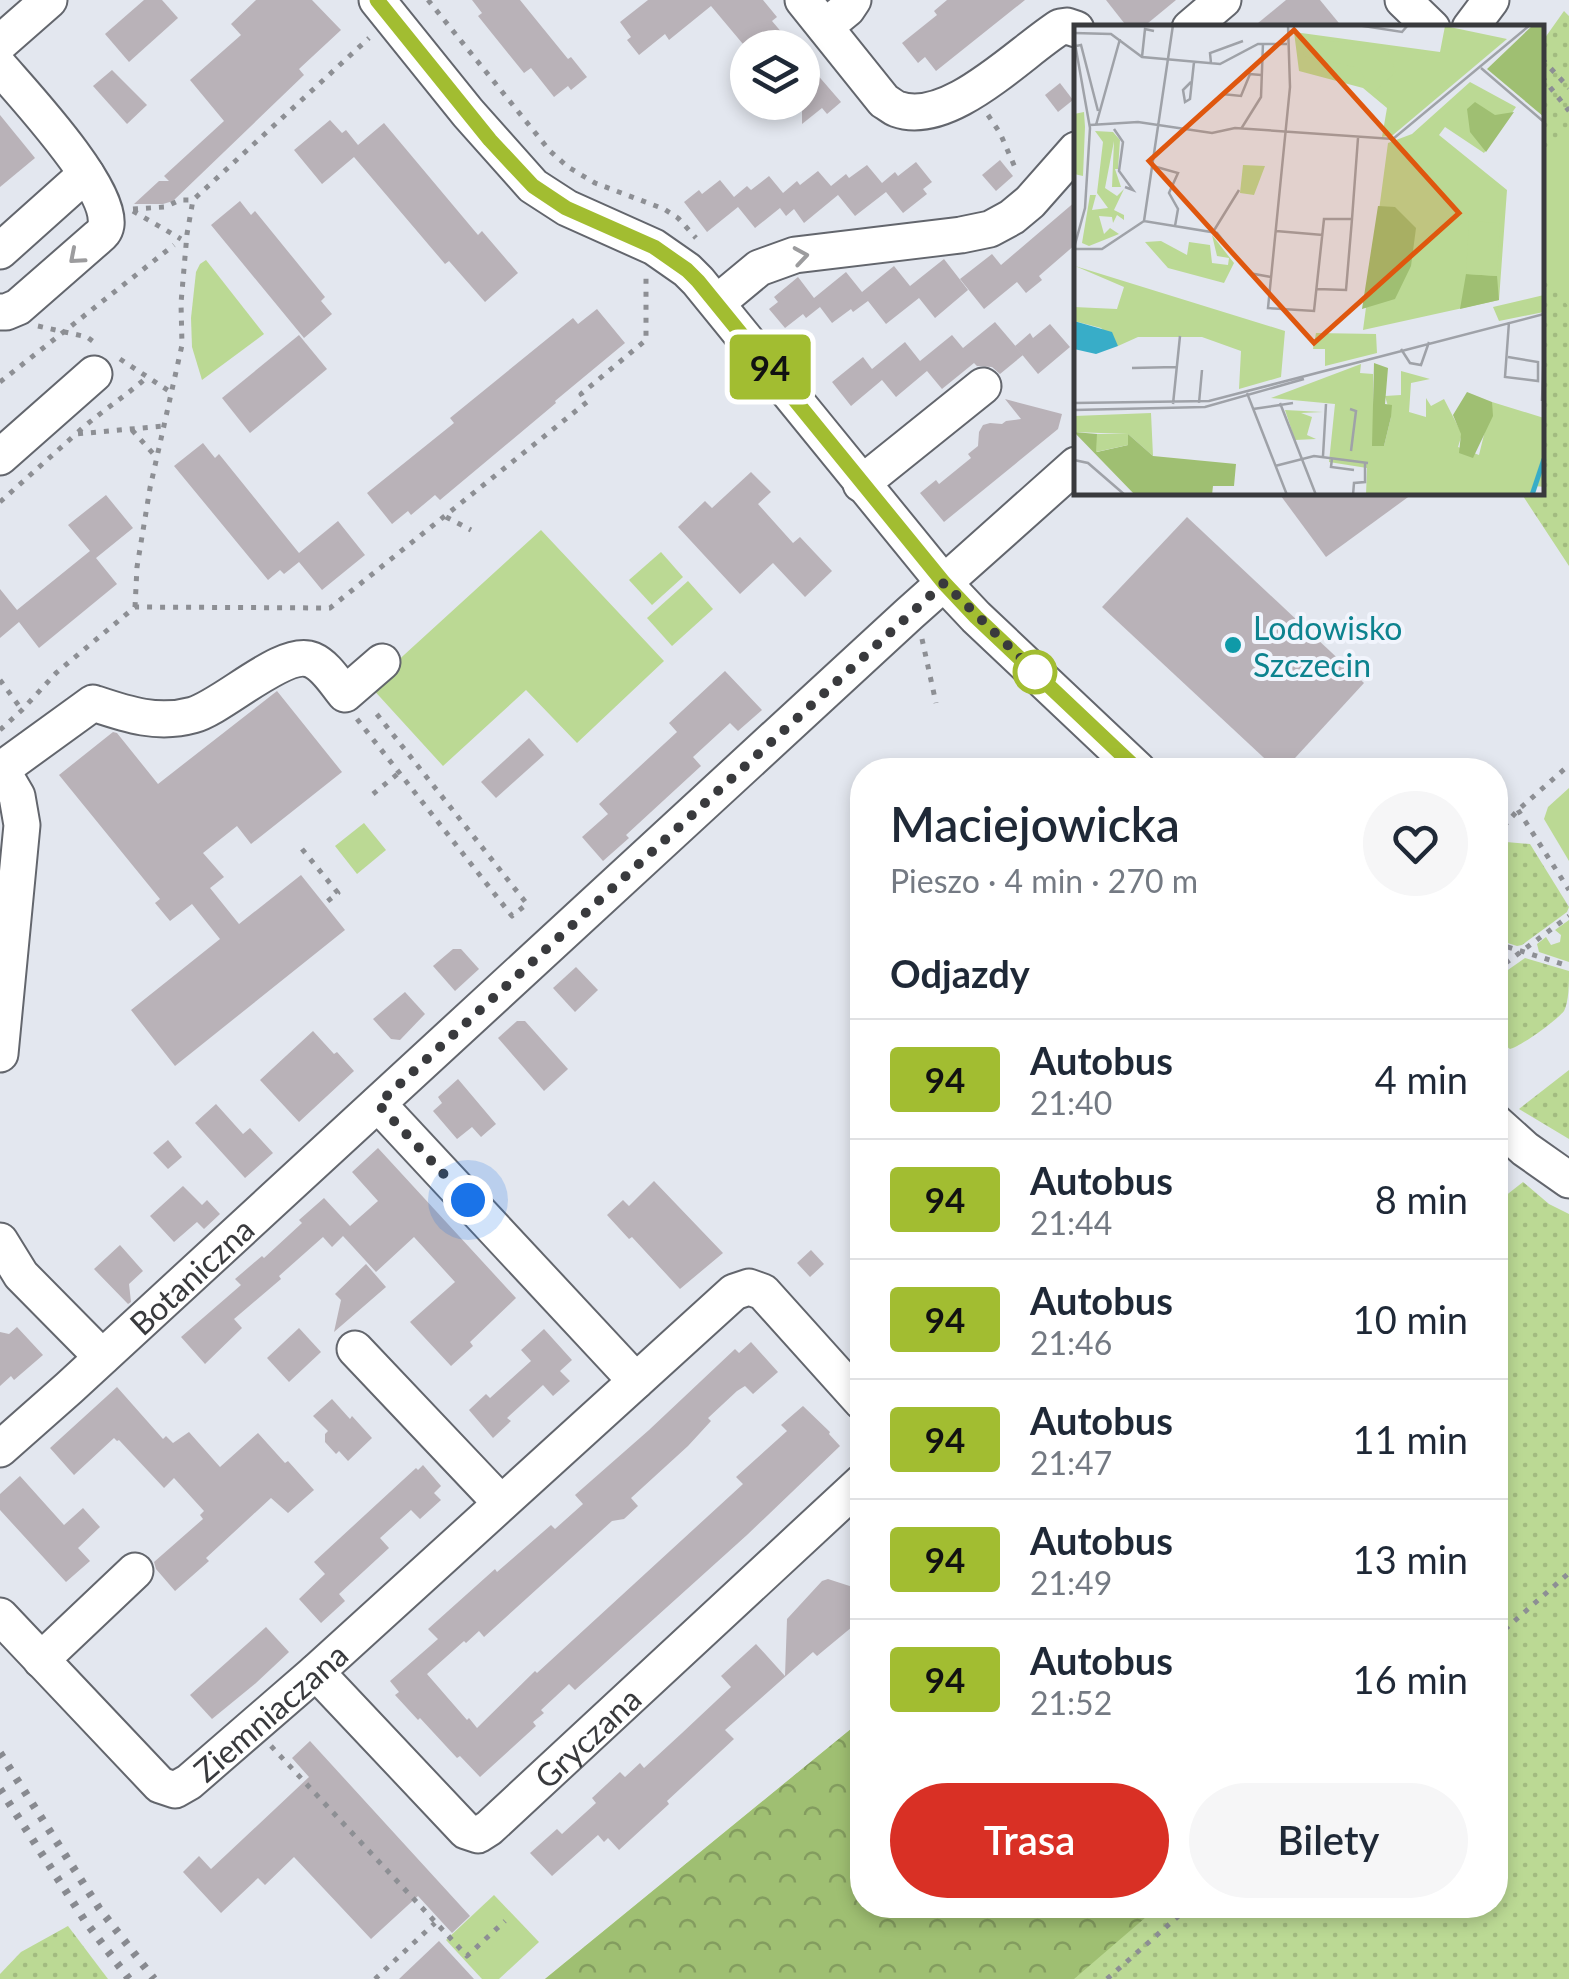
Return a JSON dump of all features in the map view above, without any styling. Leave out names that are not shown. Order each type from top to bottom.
[{"type":"street","points":[[0,44],[50,0]]},
{"type":"street","points":[[814,14],[847,9],[853,0]]},
{"type":"street","points":[[1193,25],[1222,0]]},
{"type":"street","points":[[1402,0],[1429,25]]},
{"type":"street","points":[[1472,25],[1491,0]]},
{"type":"street","points":[[814,14],[884,101],[898,109],[916,111],[938,106],[987,83],[1060,27],[1074,29]]},
{"type":"street","points":[[378,15],[533,186],[566,208],[624,232],[687,270],[718,302],[944,583],[1125,758]]},
{"type":"street","points":[[0,67],[86,174],[102,204],[106,222],[105,230],[18,306],[0,312]]},
{"type":"street","points":[[718,302],[759,268],[795,255],[990,229],[1030,202],[1074,152]]},
{"type":"street","points":[[0,251],[86,174]]},
{"type":"street","points":[[0,457],[94,374]]},
{"type":"street","points":[[861,484],[983,386]]},
{"type":"street","name":"Botaniczna","points":[[0,1448],[1074,468]]},
{"type":"street","points":[[0,1054],[22,825],[17,796],[1,768],[93,703],[136,718],[162,720],[194,715],[218,704],[290,660],[307,658],[349,690],[382,662]]},
{"type":"street","points":[[378,1104],[636,1381]]},
{"type":"street","points":[[1508,1134],[1569,1180]]},
{"type":"street","points":[[0,1241],[21,1275],[102,1358]]},
{"type":"street","name":"Ziemniaczana","points":[[0,1616],[160,1786],[175,1790],[190,1782],[316,1672],[734,1292],[749,1287],[763,1292],[850,1388]]},
{"type":"street","points":[[356,1350],[501,1503]]},
{"type":"street","name":"Gryczana","points":[[316,1672],[466,1832],[478,1835],[850,1493]]},
{"type":"street","points":[[41,1660],[135,1571]]},
{"type":"path","points":[[428,0],[550,151],[595,183],[664,209],[678,218],[704,248]]},
{"type":"path","points":[[134,607],[156,458],[182,345],[181,303],[193,200],[378,15]]},
{"type":"path","points":[[1544,62],[1569,88]]},
{"type":"path","points":[[1544,80],[1569,111]]},
{"type":"path","points":[[181,239],[131,210],[193,200]]},
{"type":"path","points":[[0,382],[174,245]]},
{"type":"path","points":[[0,730],[56,674],[134,607],[330,608],[587,402],[581,394],[646,340],[646,265]]},
{"type":"path","points":[[0,502],[99,413],[129,394],[147,376]]},
{"type":"path","points":[[76,434],[164,426]]},
{"type":"path","points":[[131,429],[156,458]]},
{"type":"path","points":[[446,517],[470,530]]},
{"type":"path","points":[[919,625],[936,703]]},
{"type":"path","points":[[0,680],[22,710]]},
{"type":"path","points":[[349,690],[527,904],[512,916],[340,698],[349,690]]},
{"type":"path","points":[[1508,821],[1569,764]]},
{"type":"path","points":[[373,794],[400,772]]},
{"type":"path","points":[[1518,810],[1569,890]]},
{"type":"path","points":[[302,849],[338,892],[324,904]]},
{"type":"path","points":[[1508,961],[1569,916]]},
{"type":"path","points":[[1508,946],[1569,966]]},
{"type":"path","points":[[1508,1627],[1569,1573]]},
{"type":"path","points":[[265,1739],[467,1956],[505,1921]]},
{"type":"path","points":[[1107,1979],[1176,1918]]},
{"type":"path","points":[[375,1979],[435,1922]]},
{"type":"green space","points":[[1564,11],[1569,16],[1569,566],[1522,495],[1544,495],[1544,39]]},
{"type":"green space","points":[[1569,128],[1569,307],[1544,276],[1544,149]]},
{"type":"green space","points":[[206,260],[264,334],[202,380],[192,347],[191,318],[196,272]]},
{"type":"green space","points":[[541,530],[664,661],[577,743],[526,690],[443,766],[370,686]]},
{"type":"green space","points":[[661,552],[683,577],[652,605],[629,580]]},
{"type":"green space","points":[[688,581],[713,609],[672,646],[647,618]]},
{"type":"green space","points":[[1569,788],[1569,861],[1544,819],[1548,807]]},
{"type":"green space","points":[[364,823],[386,850],[357,874],[335,846]]},
{"type":"green space","points":[[1508,842],[1530,844],[1569,907],[1517,946],[1508,943]]},
{"type":"green space","points":[[1569,920],[1569,962],[1539,952],[1537,944],[1546,937],[1551,945],[1560,942],[1561,935],[1555,930]]},
{"type":"green space","points":[[1525,958],[1569,971],[1564,1011],[1510,1049],[1508,1048],[1508,970]]},
{"type":"green space","points":[[1569,1070],[1569,1139],[1519,1109]]},
{"type":"green space","points":[[1523,1182],[1549,1204],[1569,1214],[1569,1979],[545,1979],[850,1730],[850,1918],[1508,1918],[1508,1194]]},
{"type":"green space","points":[[850,1730],[850,1918],[1145,1918],[1074,1979],[545,1979]]},
{"type":"green space","points":[[494,1895],[539,1942],[499,1979],[482,1979],[446,1940]]},
{"type":"green space","points":[[68,1926],[108,1979],[0,1979],[0,1974],[21,1952]]},
{"type":"building","points":[[144,0],[162,0],[178,18],[129,62],[105,34]]},
{"type":"building","points":[[256,0],[312,0],[341,30],[299,69],[304,75],[173,201],[134,204],[159,181],[169,181],[164,176],[224,121],[190,80],[241,35],[231,24]]},
{"type":"building","points":[[472,0],[520,0],[587,77],[554,97],[531,68],[524,73],[478,16],[482,13]]},
{"type":"building","points":[[648,0],[763,0],[777,17],[772,21],[780,30],[731,30],[711,6],[669,40],[665,34],[639,55],[620,22]]},
{"type":"building","points":[[947,0],[1025,0],[936,71],[925,57],[918,63],[902,43],[937,15],[934,11]]},
{"type":"building","points":[[1106,0],[1176,0],[1146,25],[1126,25]]},
{"type":"building","points":[[1286,0],[1320,0],[1341,25],[1256,25]]},
{"type":"building","points":[[112,70],[147,105],[127,124],[93,86]]},
{"type":"building","points":[[820,78],[841,102],[827,114],[822,108]]},
{"type":"building","points":[[1060,83],[1073,100],[1058,112],[1045,95]]},
{"type":"building","points":[[0,115],[35,158],[0,187]]},
{"type":"building","points":[[330,120],[342,133],[346,130],[358,145],[384,123],[478,235],[482,231],[518,273],[485,302],[449,261],[445,264],[354,157],[322,184],[294,150]]},
{"type":"building","points":[[1000,160],[1013,176],[996,191],[982,175]]},
{"type":"building","points":[[916,162],[932,182],[923,189],[927,194],[903,213],[886,192],[855,216],[838,195],[804,223],[794,209],[786,216],[780,208],[755,228],[738,207],[707,232],[684,202],[720,180],[734,197],[769,176],[783,193],[818,171],[831,186],[867,165],[882,183]]},
{"type":"building","points":[[240,201],[251,215],[255,211],[325,297],[321,301],[332,314],[304,338],[211,225]]},
{"type":"building","points":[[1074,203],[1074,246],[1026,293],[1017,282],[984,309],[960,279],[992,254],[1001,265]]},
{"type":"building","points":[[944,259],[968,290],[935,318],[919,298],[886,324],[868,301],[832,323],[820,307],[785,328],[769,309],[778,302],[774,297],[798,277],[814,298],[846,272],[862,292],[894,266],[910,286]]},
{"type":"building","points":[[597,309],[625,343],[440,500],[435,495],[411,515],[408,511],[392,524],[367,493],[454,423],[450,418],[573,318],[578,324]]},
{"type":"building","points":[[995,322],[1023,355],[1000,374],[992,367],[974,363],[942,389],[927,371],[896,397],[882,380],[851,406],[832,382],[863,357],[872,369],[905,342],[920,361],[952,335],[963,348]]},
{"type":"building","points":[[1050,324],[1070,347],[1038,374],[1015,346],[1030,333],[1033,338]]},
{"type":"building","points":[[299,335],[327,369],[250,433],[222,398]]},
{"type":"building","points":[[1005,399],[1062,414],[1058,429],[944,522],[920,493],[936,480],[939,484],[971,458],[968,454],[978,446],[983,425],[1021,419]]},
{"type":"building","points":[[203,443],[215,458],[219,454],[299,553],[338,521],[365,555],[322,590],[299,562],[268,580],[174,466]]},
{"type":"building","points":[[751,472],[771,492],[758,504],[793,543],[800,537],[832,571],[805,597],[773,563],[740,594],[678,527],[705,501],[712,508]]},
{"type":"building","points":[[106,495],[133,528],[96,558],[117,584],[39,648],[19,622],[0,638],[0,589],[17,610],[90,551],[68,525]]},
{"type":"building","points":[[1280,495],[1411,495],[1326,557]]},
{"type":"building","name":"Lodowisko Szczecin","points":[[1187,517],[1364,683],[1295,758],[1264,758],[1102,607]]},
{"type":"building","points":[[725,671],[762,710],[738,731],[730,723],[693,757],[701,766],[603,861],[582,837],[608,814],[599,804],[677,732],[669,723]]},
{"type":"building","points":[[277,691],[342,772],[251,844],[237,826],[203,853],[224,877],[210,888],[239,924],[301,875],[345,930],[175,1066],[131,1010],[220,939],[192,904],[170,921],[155,903],[160,899],[59,775],[113,732],[158,784]]},
{"type":"building","points":[[529,738],[544,755],[496,798],[481,782]]},
{"type":"building","points":[[453,949],[461,949],[479,969],[455,991],[433,966]]},
{"type":"building","points":[[576,967],[598,990],[575,1012],[553,988]]},
{"type":"building","points":[[405,992],[425,1014],[400,1040],[391,1039],[373,1019]]},
{"type":"building","points":[[517,1021],[525,1021],[568,1069],[544,1091],[498,1038]]},
{"type":"building","points":[[313,1031],[354,1071],[299,1122],[260,1080]]},
{"type":"building","points":[[458,1079],[496,1124],[481,1137],[472,1127],[457,1139],[433,1111],[442,1103],[438,1097]]},
{"type":"building","points":[[216,1104],[243,1134],[250,1128],[273,1153],[245,1178],[195,1123]]},
{"type":"building","points":[[168,1140],[182,1157],[168,1169],[153,1153]]},
{"type":"building","points":[[378,1148],[516,1298],[451,1366],[410,1322],[455,1282],[414,1237],[376,1272],[343,1236],[332,1247],[323,1237],[234,1319],[242,1328],[205,1364],[181,1337],[241,1285],[235,1279],[264,1258],[324,1198],[350,1226],[378,1201],[352,1172]]},
{"type":"building","points":[[654,1181],[723,1253],[680,1289],[607,1215],[623,1200],[629,1206]]},
{"type":"building","points":[[183,1186],[202,1205],[207,1200],[220,1214],[204,1229],[197,1222],[174,1242],[150,1216]]},
{"type":"building","points":[[120,1245],[143,1271],[129,1284],[128,1304],[94,1269]]},
{"type":"building","points":[[811,1250],[824,1264],[810,1277],[797,1263]]},
{"type":"building","points":[[366,1264],[386,1287],[334,1332],[341,1300],[335,1294]]},
{"type":"building","points":[[17,1327],[43,1355],[14,1380],[11,1376],[0,1386],[0,1332],[9,1334]]},
{"type":"building","points":[[299,1328],[321,1352],[289,1382],[267,1358]]},
{"type":"building","points":[[544,1329],[572,1360],[560,1371],[570,1381],[553,1396],[543,1385],[507,1418],[511,1421],[493,1438],[469,1410],[486,1394],[490,1398],[531,1361],[521,1350]]},
{"type":"building","points":[[751,1342],[778,1372],[753,1394],[745,1386],[737,1391],[708,1418],[711,1421],[688,1446],[631,1498],[638,1506],[624,1519],[612,1521],[484,1637],[479,1631],[427,1674],[477,1728],[743,1484],[736,1477],[787,1431],[781,1425],[803,1406],[840,1446],[575,1690],[569,1684],[541,1710],[544,1713],[533,1722],[536,1726],[480,1777],[418,1720],[395,1695],[399,1692],[390,1681],[438,1639],[428,1629],[495,1569],[497,1572],[551,1525],[555,1529],[583,1504],[575,1495],[735,1349],[739,1353]]},
{"type":"building","points":[[117,1387],[163,1439],[166,1436],[173,1443],[189,1432],[220,1467],[258,1433],[314,1490],[288,1513],[271,1498],[175,1591],[154,1562],[203,1519],[200,1515],[204,1511],[174,1478],[164,1488],[119,1440],[114,1438],[74,1475],[50,1448]]},
{"type":"building","points":[[332,1399],[372,1438],[348,1461],[325,1442],[328,1431],[313,1416]]},
{"type":"building","points":[[423,1465],[441,1486],[434,1493],[441,1500],[420,1519],[411,1510],[380,1538],[389,1548],[339,1594],[345,1601],[321,1623],[299,1599],[325,1574],[314,1562]]},
{"type":"building","points":[[20,1476],[64,1525],[83,1508],[100,1527],[78,1548],[90,1561],[66,1582],[0,1510],[0,1494]]},
{"type":"building","points":[[828,1579],[850,1586],[850,1629],[817,1656],[813,1652],[725,1730],[734,1739],[619,1850],[608,1838],[604,1842],[598,1835],[552,1876],[530,1853],[557,1829],[562,1834],[596,1803],[592,1798],[620,1772],[625,1777],[640,1763],[644,1768],[682,1733],[731,1687],[721,1676],[756,1644],[785,1676],[787,1619]]},
{"type":"building","points":[[266,1627],[289,1652],[212,1719],[190,1695]]},
{"type":"building","points":[[310,1741],[470,1916],[452,1933],[418,1896],[371,1939],[294,1857],[265,1885],[258,1878],[221,1913],[183,1872],[199,1856],[211,1869],[309,1777],[292,1758]]},
{"type":"building","points":[[439,1941],[474,1979],[399,1979]]},
{"type":"railway","points":[[0,1753],[99,1908],[154,1979]]},
{"type":"railway","points":[[0,1789],[85,1921],[129,1979]]},
{"type":"bus line","name":"94","points":[[377,0],[512,166],[542,194],[654,247],[698,281],[944,583],[1125,758]]},
{"type":"place","name":"Lodowisko Szczecin","points":[[1233,645]]},
{"type":"route","points":[[468,1200],[378,1104],[944,583],[1035,672]]}]
